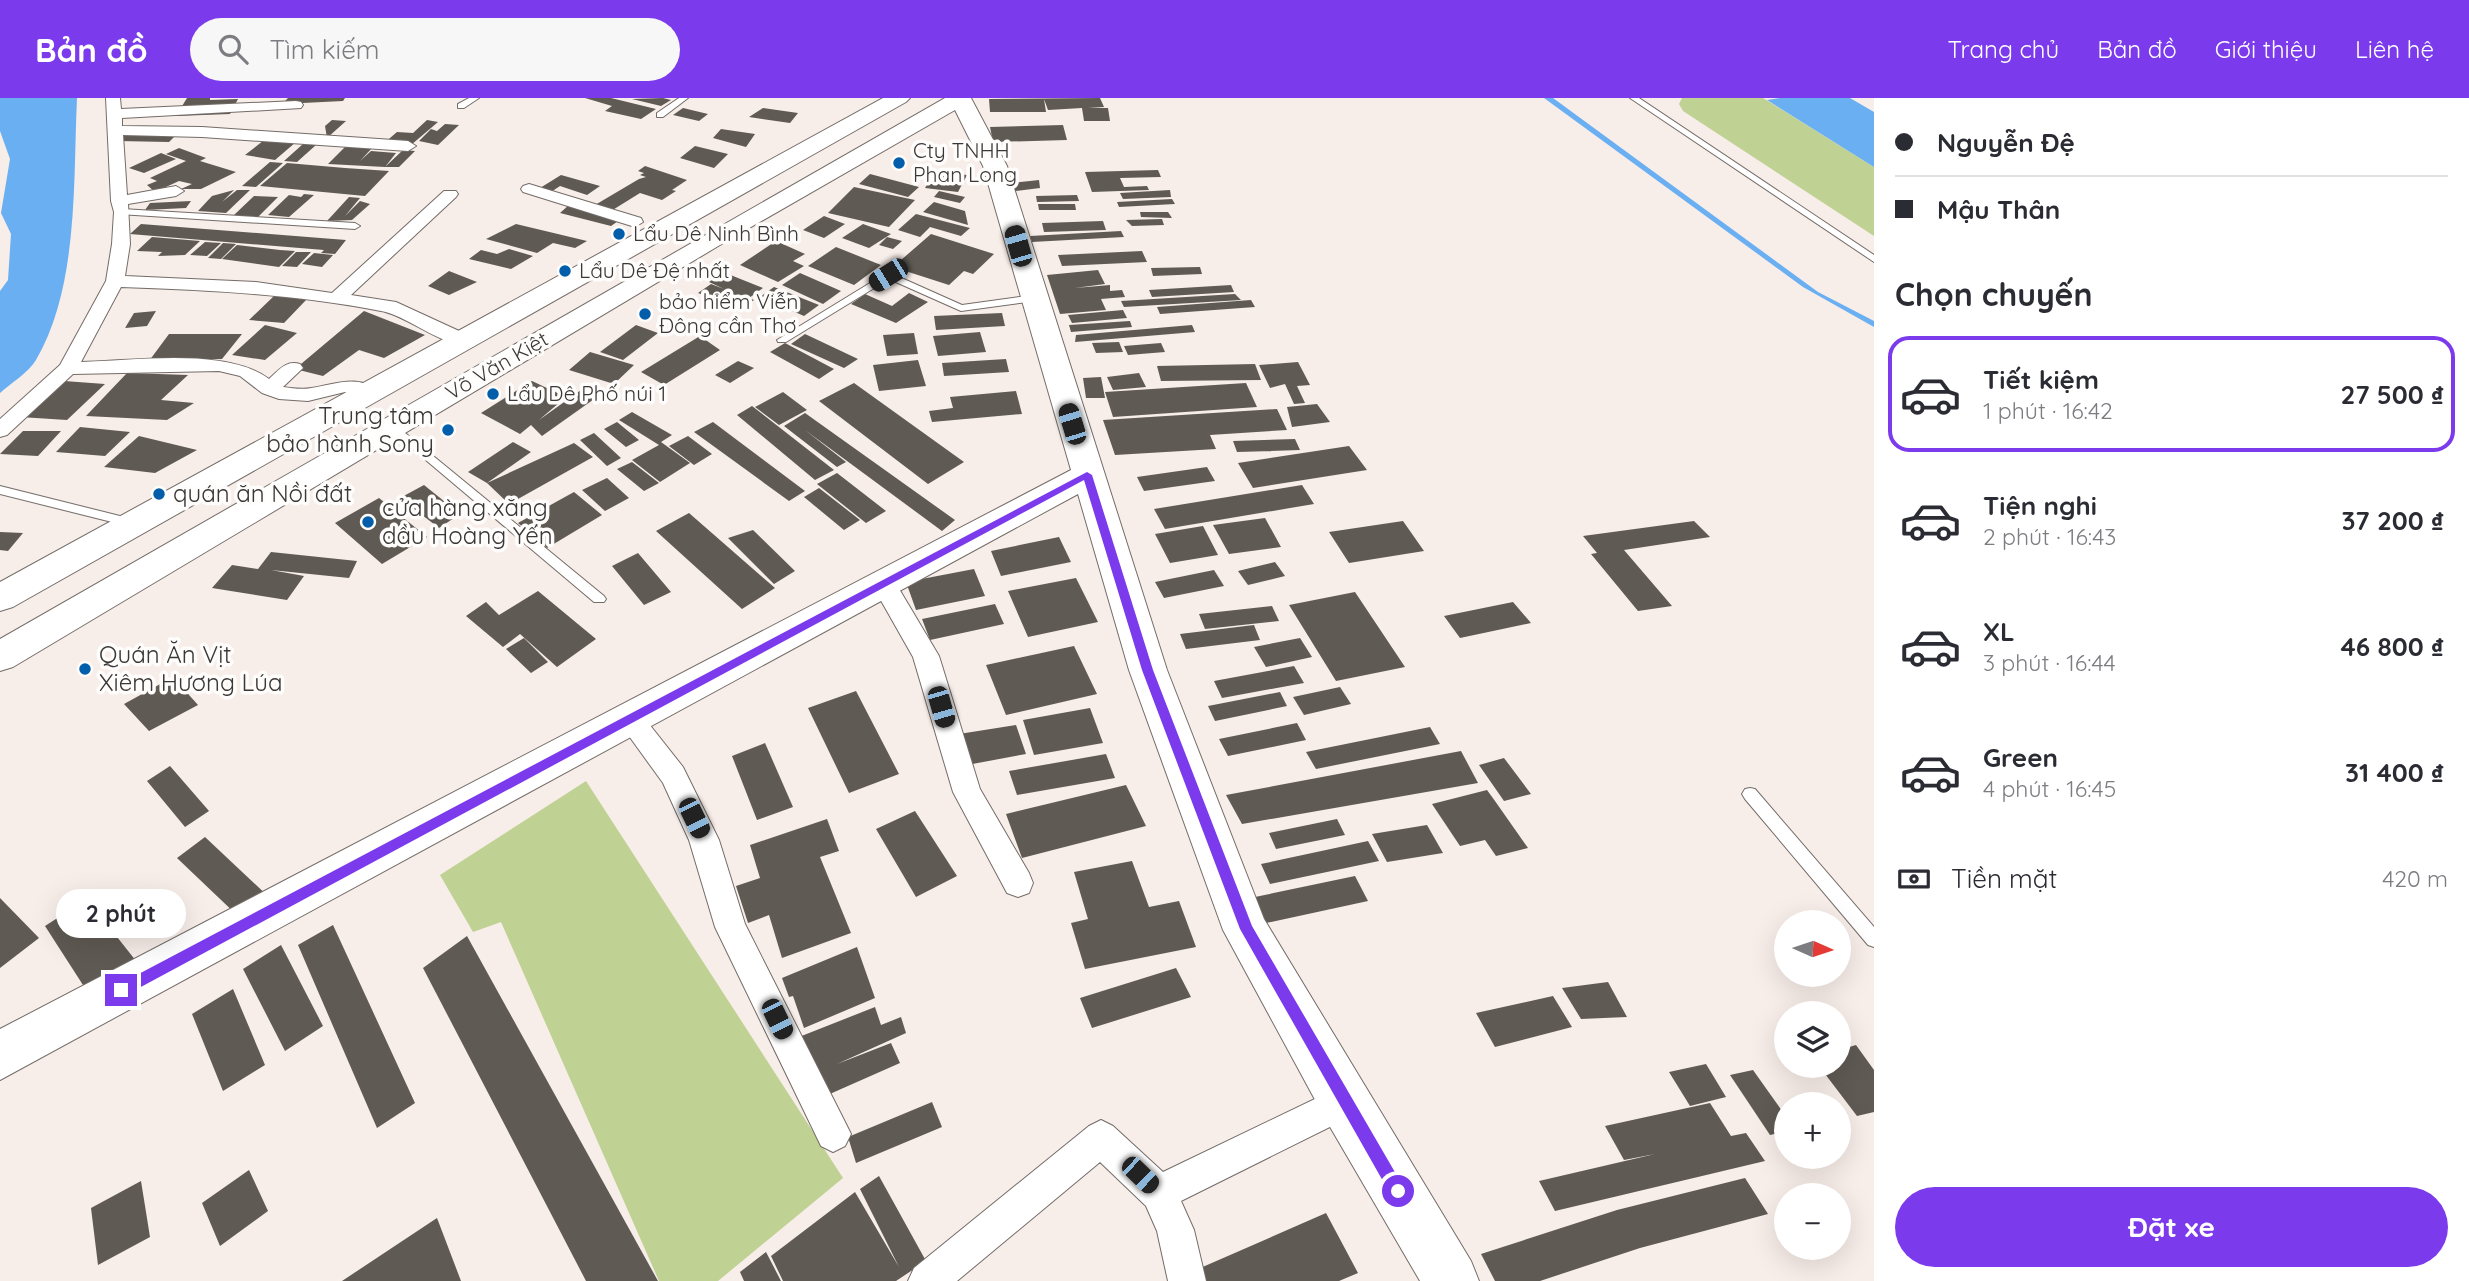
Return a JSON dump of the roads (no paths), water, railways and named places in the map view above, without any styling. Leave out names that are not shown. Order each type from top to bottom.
[{"type":"street","name":"Võ Văn Kiệt","points":[[0,598],[898,98]]},
{"type":"street","name":"Võ Văn Kiệt","points":[[0,657],[960,98]]},
{"type":"street","points":[[960,98],[995,166],[1148,670],[1246,929],[1344,1102],[1451,1281]]},
{"type":"street","points":[[114,114],[296,105]]},
{"type":"street","points":[[114,114],[202,132],[408,146]]},
{"type":"street","points":[[0,430],[68,368],[115,281],[121,244],[114,114]]},
{"type":"street","points":[[883,142],[916,135],[949,134],[962,137],[976,146],[995,166]]},
{"type":"street","points":[[529,189],[635,222]]},
{"type":"street","points":[[120,206],[176,191]]},
{"type":"street","points":[[336,299],[450,194]]},
{"type":"street","points":[[115,281],[256,287],[389,306],[463,340]]},
{"type":"street","points":[[68,368],[219,365],[247,372],[269,389],[308,396],[346,386],[368,394]]},
{"type":"street","points":[[269,389],[293,368]]},
{"type":"street","points":[[0,1055],[1087,475]]},
{"type":"street","points":[[883,583],[926,656],[967,792],[1018,883]]},
{"type":"street","points":[[629,718],[678,786],[704,840],[731,927],[833,1135]]},
{"type":"street","points":[[1159,1194],[1344,1102]]},
{"type":"street","points":[[926,1281],[1101,1138],[1159,1194],[1175,1230],[1187,1281]]},
{"type":"lane","points":[[461,106],[475,98]]},
{"type":"lane","points":[[660,115],[684,98]]},
{"type":"lane","points":[[1634,98],[1874,259]]},
{"type":"lane","points":[[120,206],[355,226]]},
{"type":"lane","points":[[782,340],[888,275],[961,308],[1034,299]]},
{"type":"lane","points":[[393,427],[599,599]]},
{"type":"lane","points":[[0,490],[134,524]]},
{"type":"lane","points":[[1750,794],[1874,939]]},
{"type":"water","points":[[0,98],[77,98],[74,198],[67,267],[60,300],[50,331],[33,365],[0,393],[0,291],[8,280],[11,234],[1,213],[10,159],[0,131]]},
{"type":"water","points":[[1544,98],[1553,98],[1818,292],[1874,321],[1874,327],[1803,287]]},
{"type":"water","points":[[1850,98],[1874,112],[1874,167],[1767,100]]},
{"type":"place","name":"Cty TNHH Phan Long","points":[[899,163]]},
{"type":"place","name":"Lẩu Dê Ninh Bình","points":[[619,234]]},
{"type":"place","name":"Lẩu Dê Đệ nhất","points":[[565,271]]},
{"type":"place","name":"bảo hiểm Viễn Đông cần Thơ","points":[[645,314]]},
{"type":"place","name":"Lẩu Dê Phố núi 1","points":[[493,394]]},
{"type":"place","name":"Trung tâm bảo hành Sony","points":[[448,430]]},
{"type":"place","name":"quán ăn Nồi đất","points":[[159,494]]},
{"type":"place","name":"cửa hàng xăng dầu Hoàng Yến","points":[[368,522]]},
{"type":"place","name":"Quán Ăn Vịt Xiêm Hương Lúa","points":[[85,669]]}]
